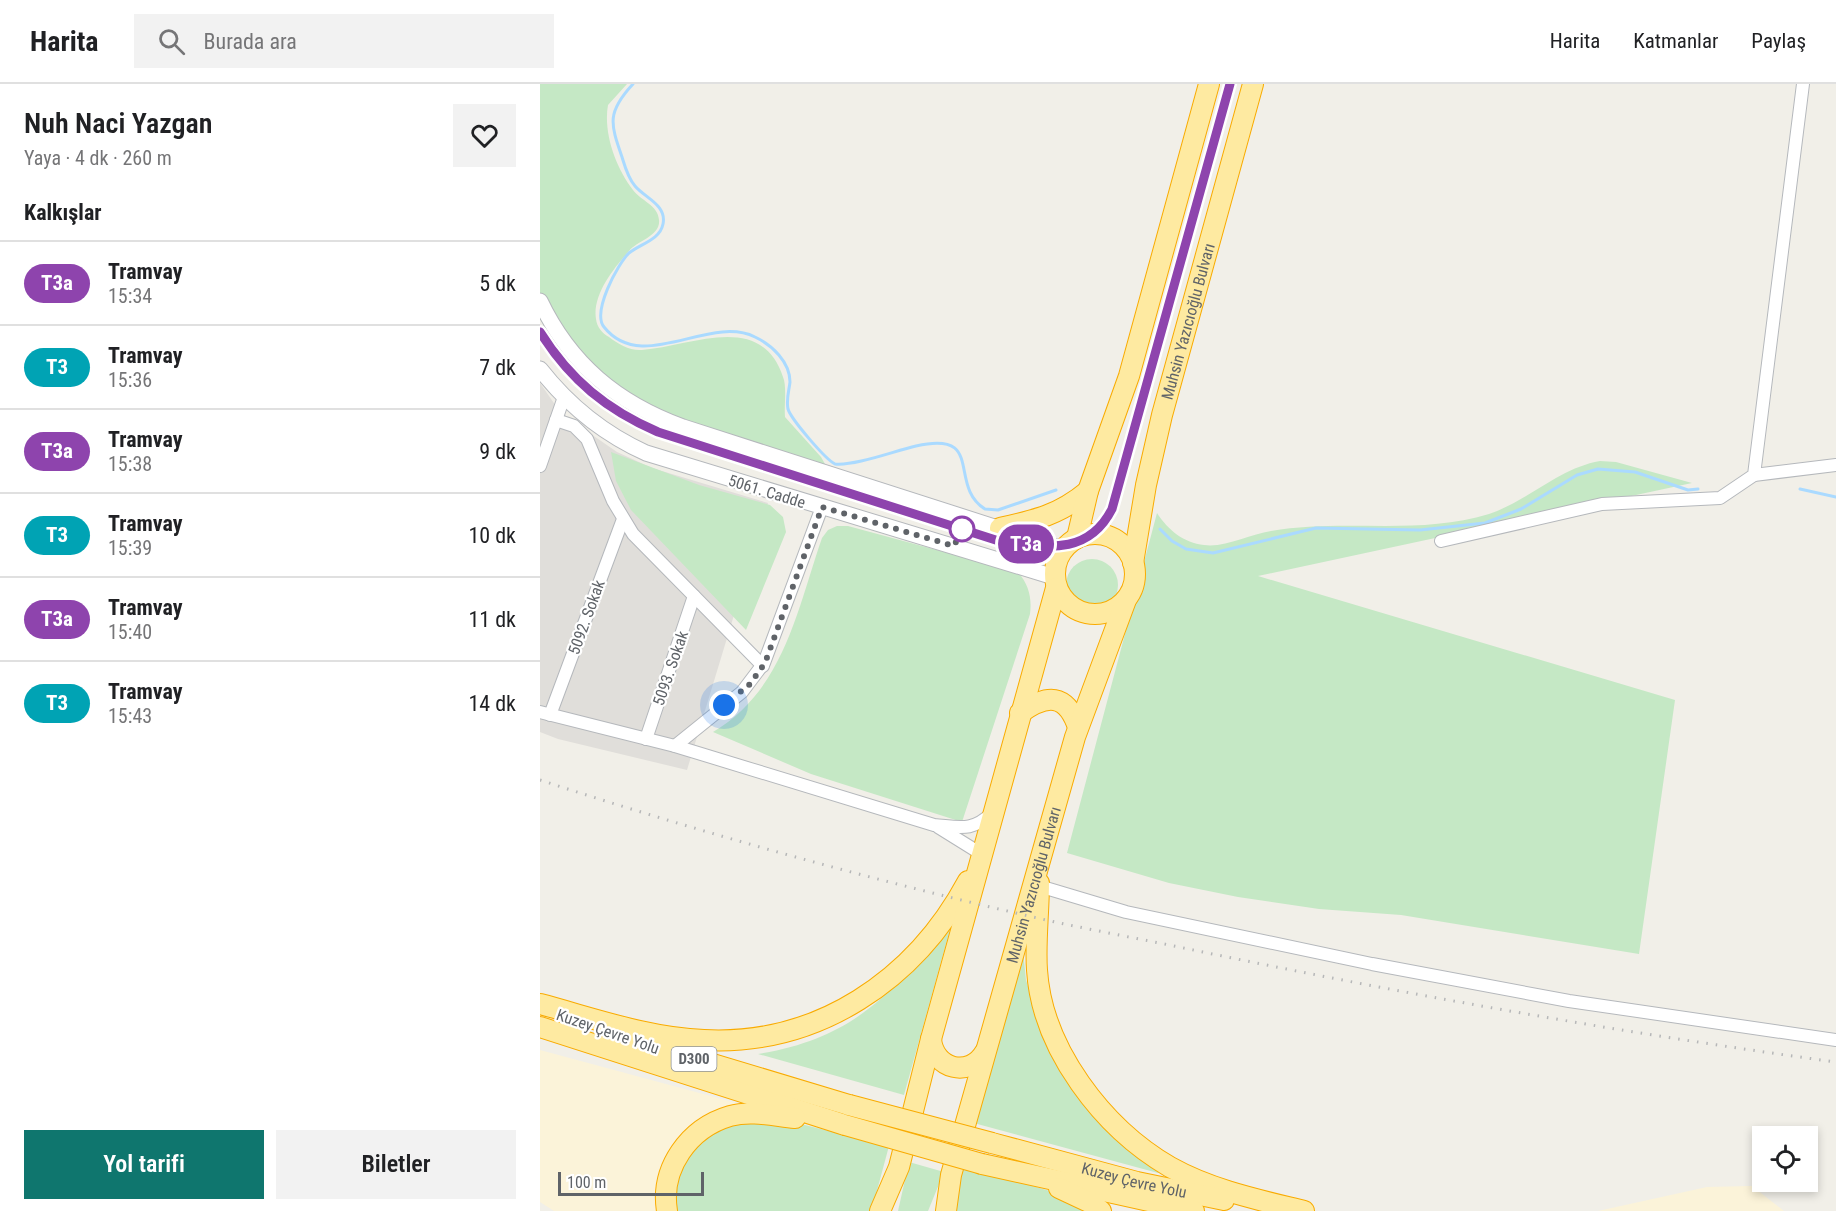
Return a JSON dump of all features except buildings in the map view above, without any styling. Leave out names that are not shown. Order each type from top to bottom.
[{"type":"highway","points":[[880,1211],[899,1167],[931,1039],[1055,583],[1055,567],[1070,544],[1129,376],[1209,84]]},
{"type":"highway","name":"Muhsin Yazıcıoğlu Bulvarı","points":[[1134,563],[1142,505],[1158,432],[1253,84]]},
{"type":"highway","points":[[1000,528],[1051,515],[1068,508],[1088,491]]},
{"type":"highway","points":[[1055,583],[1070,606],[1083,613],[1107,613],[1126,600],[1133,586],[1134,563],[1126,549],[1114,539],[1095,534],[1070,544]]},
{"type":"highway","name":"Muhsin Yazıcıoğlu Bulvarı","points":[[946,1211],[951,1175],[1078,727],[1126,600]]},
{"type":"highway","points":[[1020,713],[1040,700],[1056,700],[1069,708],[1078,727]]},
{"type":"highway","points":[[540,1006],[639,1031],[702,1040],[759,1038],[807,1026],[852,1007],[898,972],[949,912],[982,855]]},
{"type":"highway","points":[[1040,857],[1037,969],[1043,1001],[1067,1062],[1097,1104],[1141,1146],[1170,1167],[1205,1183],[1247,1197],[1304,1211]]},
{"type":"highway","name":"Kuzey Çevre Yolu","points":[[540,1006],[646,1045],[849,1105],[1137,1182],[1276,1211]]},
{"type":"highway","name":"Kuzey Çevre Yolu","points":[[540,1027],[845,1125]]},
{"type":"highway","points":[[931,1039],[936,1056],[950,1067],[962,1068],[973,1065],[985,1052]]},
{"type":"highway","points":[[667,1211],[665,1188],[675,1161],[694,1136],[711,1124],[731,1115],[753,1113],[845,1125]]},
{"type":"highway","name":"D300","points":[[845,1125],[982,1164]]},
{"type":"highway","points":[[982,1164],[1063,1189],[1091,1203],[1101,1211]]},
{"type":"highway","name":"Kuzey Çevre Yolu","points":[[982,1164],[1194,1211]]},
{"type":"street","points":[[1754,475],[1803,84]]},
{"type":"street","points":[[540,301],[558,336],[586,369],[609,390],[646,412],[683,427],[1000,528],[1070,544]]},
{"type":"street","name":"5061. Cadde","points":[[540,369],[564,397],[602,429],[646,453],[822,507],[1055,583]]},
{"type":"street","points":[[540,466],[564,397]]},
{"type":"street","points":[[556,420],[574,426],[587,439],[623,519],[641,543],[763,666]]},
{"type":"street","points":[[1440,541],[1602,504],[1720,498],[1754,475],[1836,465]]},
{"type":"street","points":[[675,746],[742,692],[763,666],[822,507]]},
{"type":"street","name":"5092. Sokak","points":[[545,713],[623,519]]},
{"type":"street","name":"5093. Sokak","points":[[646,739],[694,596]]},
{"type":"street","points":[[545,713],[675,746],[934,825],[966,828],[979,825],[994,810]]},
{"type":"street","points":[[934,825],[982,855]]},
{"type":"street","points":[[1039,886],[1126,912],[1372,964],[1569,1001],[1836,1040]]},
{"type":"street","points":[[890,1211],[899,1167]]},
{"type":"street","points":[[936,1211],[951,1175]]},
{"type":"shaded area","points":[[540,383],[558,409],[617,452],[652,468],[768,503],[687,770],[558,739],[540,732]]},
{"type":"green space","points":[[540,84],[627,84],[608,105],[609,138],[621,171],[636,194],[656,211],[659,226],[629,251],[605,282],[597,301],[596,310],[600,330],[620,344],[638,350],[722,337],[741,338],[758,344],[773,356],[783,377],[785,417],[821,457],[829,471],[659,424],[640,416],[605,395],[562,353],[540,319]]},
{"type":"green space","points":[[611,452],[699,485],[770,505],[783,517],[786,532],[746,630],[631,510],[616,481]]},
{"type":"green space","points":[[1600,461],[1616,462],[1692,483],[1258,576],[1675,700],[1639,954],[1401,915],[1319,909],[1238,897],[1169,883],[1067,853],[1157,513],[1171,530],[1190,542],[1204,545],[1229,543],[1263,533],[1298,527],[1408,526],[1462,521],[1503,508],[1571,470]]},
{"type":"green space","points":[[837,526],[848,526],[1018,572],[1027,587],[1031,603],[1030,614],[962,822],[811,774],[713,732],[737,715],[772,671],[795,620],[822,538],[828,530]]},
{"type":"green space","points":[[1087,559],[1097,559],[1111,566],[1118,585],[1111,604],[1097,611],[1087,611],[1077,607],[1070,600],[1066,590],[1066,580],[1070,570],[1077,563]]},
{"type":"green space","points":[[954,915],[904,1095],[758,1054],[792,1047],[822,1036],[848,1023],[871,1007],[913,966]]},
{"type":"green space","points":[[1022,941],[1026,980],[1042,1031],[1160,1168],[1158,1173],[970,1122]]},
{"type":"green space","points":[[726,1122],[801,1124],[889,1146],[875,1198],[869,1211],[671,1211],[677,1163]]},
{"type":"green space","points":[[909,1162],[944,1172],[928,1211],[898,1211]]},
{"type":"green space","points":[[963,1166],[1050,1191],[1091,1211],[954,1211]]},
{"type":"sand","points":[[540,1050],[755,1108],[704,1120],[659,1211],[554,1211],[540,1202]]},
{"type":"sand","points":[[1752,1186],[1752,1192],[1760,1192],[1784,1211],[1598,1211],[1707,1187]]},
{"type":"waterway","points":[[633,84],[615,110],[613,126],[630,180],[659,207],[663,224],[658,234],[629,253],[618,268],[603,300],[601,320],[604,327],[620,340],[637,346],[656,345],[717,332],[737,332],[761,340],[774,349],[787,368],[790,382],[787,405],[790,414],[817,447],[835,464],[853,463],[916,446],[938,443],[951,446],[959,453],[968,487],[974,499],[985,509],[998,510],[1056,490]]},
{"type":"waterway","points":[[1160,529],[1172,541],[1186,549],[1213,553],[1316,528],[1420,530],[1485,523],[1521,509],[1577,475],[1598,469],[1635,472],[1688,490],[1698,489]]},
{"type":"waterway","points":[[1800,489],[1836,497]]},
{"type":"tram line","name":"T3a","points":[[540,332],[567,370],[586,390],[630,420],[658,432],[1002,542],[1058,547],[1075,543],[1095,534],[1112,509],[1230,84]]},
{"type":"tram line","points":[[540,343],[565,374],[592,399],[623,419],[658,437],[1002,545],[1051,549],[1083,544],[1097,537],[1108,526],[1116,510],[1235,84]]},
{"type":"railway","points":[[540,780],[796,857],[1055,922],[1357,983],[1516,1012],[1676,1039],[1836,1062]]},
{"type":"route","points":[[724,705],[750,684],[765,663],[822,507],[954,546],[962,529]]}]
